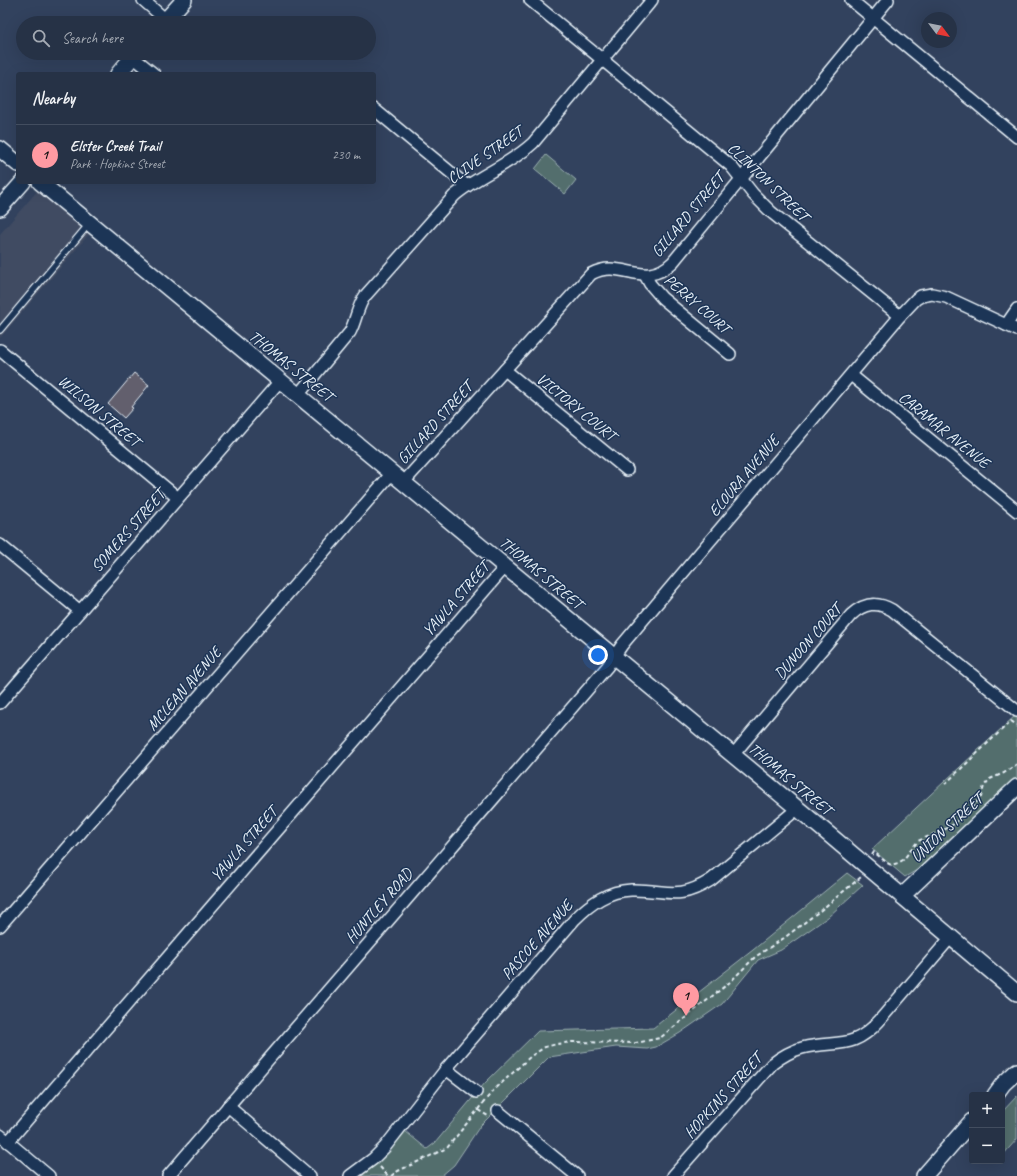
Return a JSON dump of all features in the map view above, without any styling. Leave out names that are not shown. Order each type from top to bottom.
[{"type":"street","points":[[143,0],[160,16]]},
{"type":"street","points":[[170,16],[184,0]]},
{"type":"street","name":"CLINTON STREET","points":[[530,0],[731,166],[757,198],[771,212],[900,316]]},
{"type":"street","name":"CLIVE STREET","points":[[298,395],[350,332],[359,307],[365,296],[454,196],[467,186],[526,149],[652,0]]},
{"type":"street","points":[[851,0],[1017,137]]},
{"type":"street","name":"GILLARD STREET","points":[[398,478],[505,370],[591,274],[598,270],[616,268],[645,275],[652,274],[660,272],[673,262],[740,178],[888,0]]},
{"type":"street","points":[[120,72],[131,60]]},
{"type":"street","points":[[140,60],[152,72]]},
{"type":"street","points":[[376,111],[467,186]]},
{"type":"street","points":[[0,149],[16,162]]},
{"type":"street","points":[[0,208],[20,184]]},
{"type":"street","name":"THOMAS STREET","points":[[42,184],[1017,993]]},
{"type":"street","name":"PERRY COURT","points":[[645,275],[650,284],[662,298],[730,354]]},
{"type":"street","points":[[900,316],[916,298],[932,294],[946,297],[1017,330]]},
{"type":"street","points":[[1006,325],[1017,309]]},
{"type":"street","name":"ELOURA AVENUE","points":[[614,657],[622,645],[900,316]]},
{"type":"street","name":"WILSON STREET","points":[[0,350],[178,498]]},
{"type":"street","name":"VICTORY COURT","points":[[505,370],[626,470]]},
{"type":"street","name":"CARAMAR AVENUE","points":[[850,375],[1017,511]]},
{"type":"street","name":"SOMERS STREET","points":[[0,703],[280,381]]},
{"type":"street","name":"MCLEAN AVENUE","points":[[0,926],[398,478]]},
{"type":"street","points":[[0,545],[80,611]]},
{"type":"street","name":"YAWLA STREET","points":[[4,1138],[505,567]]},
{"type":"street","name":"DUNOON COURT","points":[[732,755],[851,615],[861,607],[873,604],[885,606],[892,610],[1017,711]]},
{"type":"street","name":"HUNTLEY ROAD","points":[[168,1176],[614,657]]},
{"type":"street","name":"UNION STREET","points":[[902,896],[1017,788]]},
{"type":"street","name":"PASCOE AVENUE","points":[[350,1176],[373,1159],[385,1147],[446,1069],[576,919],[591,904],[601,898],[620,891],[641,890],[675,894],[701,886],[711,880],[797,809]]},
{"type":"street","name":"HOPKINS STREET","points":[[673,1176],[772,1064],[780,1058],[804,1047],[846,1043],[861,1038],[880,1021],[951,937]]},
{"type":"street","points":[[446,1069],[476,1092]]},
{"type":"street","points":[[997,1092],[1003,1084],[1017,1071]]},
{"type":"street","points":[[1000,1092],[1017,1083]]},
{"type":"street","points":[[228,1106],[310,1176]]},
{"type":"street","points":[[498,1111],[577,1176]]},
{"type":"street","points":[[924,1176],[969,1124]]},
{"type":"street","points":[[4,1138],[49,1176]]},
{"type":"lane","points":[[0,330],[90,223]]},
{"type":"path","points":[[945,784],[1012,721],[1017,724]]},
{"type":"path","points":[[872,856],[874,852],[891,865],[903,860],[918,841],[942,832],[971,809],[981,797],[984,786],[990,779],[1004,773],[1017,764]]},
{"type":"path","points":[[391,1176],[398,1171],[447,1148],[492,1092],[531,1056],[545,1047],[572,1042],[636,1043],[660,1038],[730,982],[755,957],[784,938],[821,910],[861,876]]},
{"type":"shaded area","points":[[39,189],[90,233],[0,338],[0,234]]},
{"type":"green space","points":[[546,155],[576,180],[565,194],[535,169]]},
{"type":"green space","points":[[1017,714],[1017,778],[917,870],[905,877],[872,849]]},
{"type":"green space","points":[[847,873],[863,885],[828,917],[781,950],[758,960],[722,1004],[680,1033],[656,1047],[647,1049],[616,1047],[549,1057],[480,1126],[454,1165],[441,1176],[362,1176],[390,1150],[405,1131],[427,1149],[435,1143],[485,1083],[538,1031],[653,1028],[753,950]]},
{"type":"green space","points":[[1017,1096],[1017,1139],[1005,1153],[1005,1128],[1005,1109]]},
{"type":"building","points":[[134,373],[149,385],[124,418],[108,404]]},
{"type":"place","name":"Elster Creek Trail","points":[[686,1016]]}]
